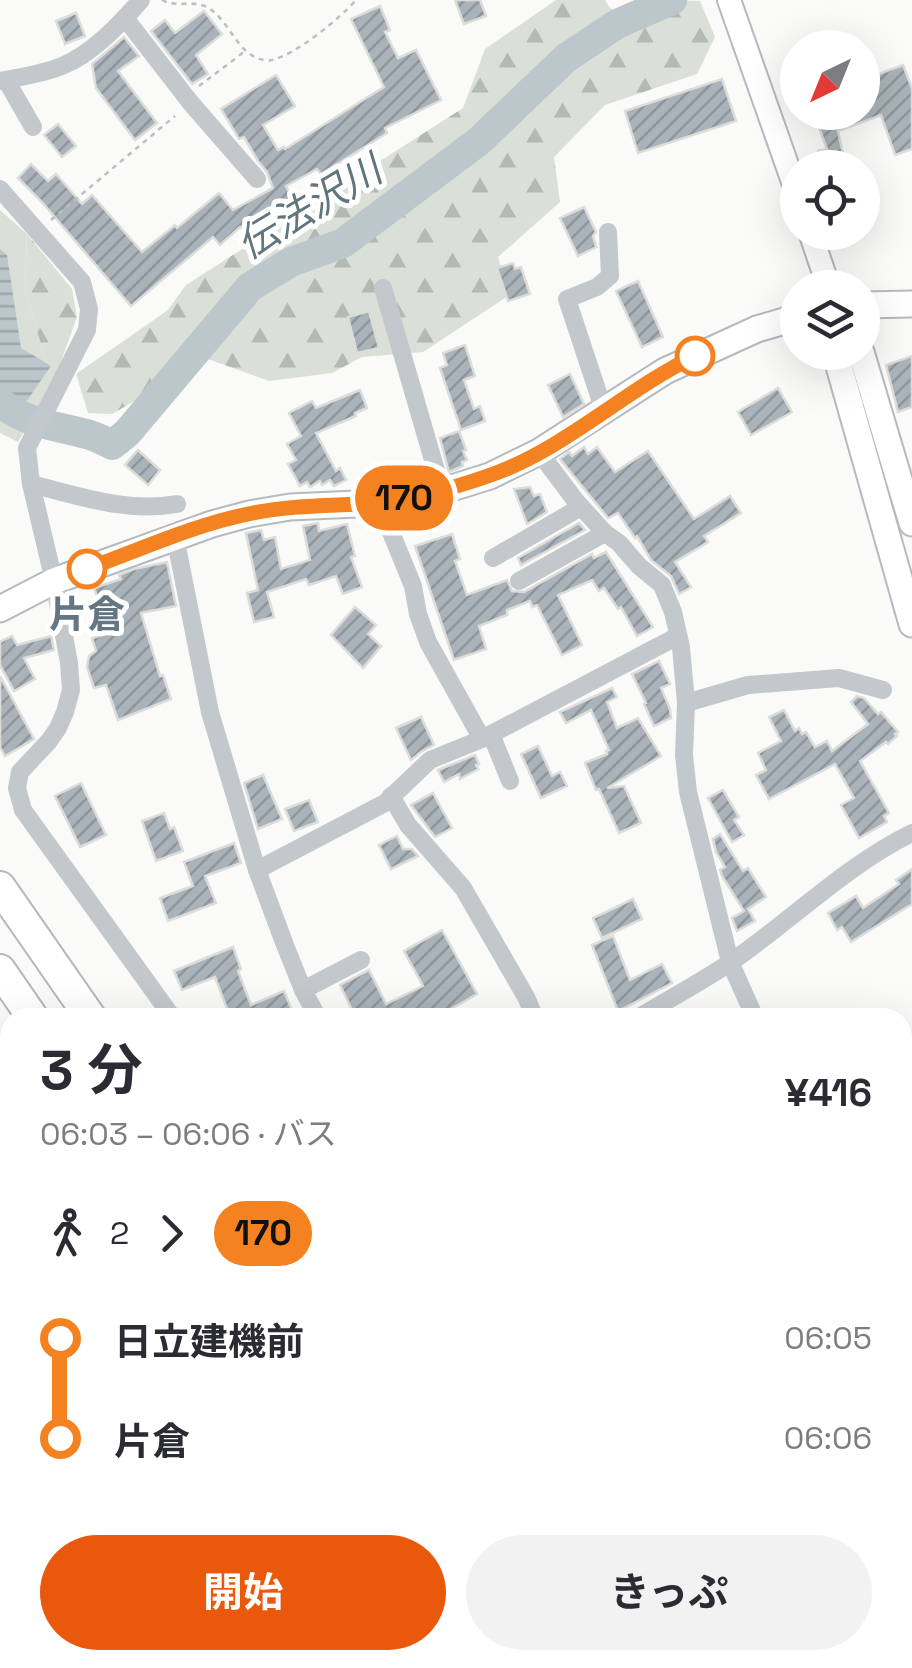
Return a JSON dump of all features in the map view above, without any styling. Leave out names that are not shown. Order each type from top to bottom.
[{"type":"highway","points":[[0,887],[84,1008]]},
{"type":"highway","points":[[0,970],[26,1008]]},
{"type":"main road","points":[[880,305],[912,304]]},
{"type":"main road","points":[[0,608],[54,582],[249,514],[290,507],[378,503],[490,476],[539,452],[664,371],[780,322]]},
{"type":"main road","points":[[841,370],[912,624]]},
{"type":"main road","points":[[867,370],[912,523]]},
{"type":"street","points":[[32,127],[3,81],[65,65],[125,18],[141,0]]},
{"type":"street","points":[[729,0],[782,150]]},
{"type":"street","points":[[125,18],[256,179]]},
{"type":"street","points":[[0,190],[82,282],[89,309],[87,330],[27,448],[31,484],[69,662],[70,690],[58,728],[20,772],[18,788],[23,810],[166,1008]]},
{"type":"street","points":[[604,411],[566,299],[597,287],[610,276],[608,232]]},
{"type":"street","points":[[383,288],[442,490]]},
{"type":"street","points":[[539,452],[605,533],[662,585],[673,612],[686,703],[684,755],[688,792],[730,962],[750,1008]]},
{"type":"street","points":[[31,484],[111,505],[177,504]]},
{"type":"street","points":[[378,503],[413,586],[428,642],[487,736],[510,781]]},
{"type":"street","points":[[492,558],[581,507]]},
{"type":"street","points":[[518,581],[605,533]]},
{"type":"street","points":[[175,537],[210,712],[257,870],[313,1008]]},
{"type":"street","points":[[257,870],[385,802],[430,760],[487,736],[678,636]]},
{"type":"street","points":[[686,703],[748,685],[839,678],[882,690]]},
{"type":"street","points":[[391,796],[408,825],[463,888],[531,1008]]},
{"type":"street","points":[[654,1008],[730,962],[837,880],[890,843],[912,833]]},
{"type":"street","points":[[304,990],[361,960]]},
{"type":"path","points":[[162,0],[172,6],[205,6],[246,51],[260,60],[282,56],[308,41],[342,16],[356,0]]},
{"type":"path","points":[[38,230],[246,51]]},
{"type":"green space","points":[[556,0],[605,0],[610,8],[636,23],[664,0],[700,1],[715,37],[697,74],[605,105],[554,157],[560,202],[498,257],[508,296],[423,352],[362,357],[332,373],[269,381],[194,354],[173,379],[112,414],[88,413],[76,374],[168,310],[186,285],[463,108],[485,49]]},
{"type":"green space","points":[[0,210],[27,234],[25,292],[53,383],[18,442],[0,433]]},
{"type":"green space","points":[[27,234],[72,289],[77,317],[53,383],[25,292]]},
{"type":"shaded area","points":[[0,249],[7,255],[21,348],[51,366],[10,425],[0,416]]},
{"type":"building","points":[[455,0],[480,0],[486,16],[464,24]]},
{"type":"building","points":[[380,6],[390,30],[385,32],[398,58],[416,50],[441,100],[385,128],[387,133],[321,174],[317,169],[286,186],[295,203],[256,224],[248,235],[240,227],[220,245],[213,237],[131,306],[18,178],[31,164],[48,181],[56,174],[82,204],[92,195],[142,252],[219,193],[233,210],[273,188],[244,137],[239,139],[221,109],[276,75],[295,106],[263,125],[278,150],[384,87],[351,19]]},
{"type":"building","points":[[204,11],[222,34],[196,55],[208,74],[192,84],[151,31],[165,20],[175,33]]},
{"type":"building","points":[[76,13],[85,36],[65,44],[56,21]]},
{"type":"building","points":[[124,37],[139,56],[118,71],[157,123],[135,140],[96,88],[92,64]]},
{"type":"building","points":[[903,65],[912,88],[912,149],[895,155],[880,115],[880,73]]},
{"type":"building","points":[[722,79],[736,121],[638,153],[625,111]]},
{"type":"building","points":[[58,124],[76,146],[62,157],[44,135]]},
{"type":"building","points":[[820,130],[841,130],[842,150],[822,150],[827,149]]},
{"type":"building","points":[[584,207],[596,232],[596,247],[578,256],[560,218]]},
{"type":"building","points":[[513,263],[515,269],[521,267],[530,294],[508,301],[497,268]]},
{"type":"building","points":[[638,281],[663,337],[642,347],[616,291]]},
{"type":"building","points":[[369,311],[379,348],[357,353],[348,317]]},
{"type":"building","points":[[465,345],[475,376],[464,380],[474,409],[480,406],[485,421],[461,430],[440,368],[447,365],[443,353]]},
{"type":"building","points":[[912,356],[912,407],[898,412],[886,365]]},
{"type":"building","points":[[570,374],[584,404],[563,417],[548,385]]},
{"type":"building","points":[[778,388],[792,412],[751,435],[738,412]]},
{"type":"building","points":[[360,390],[367,408],[316,433],[336,471],[340,468],[346,480],[334,486],[330,480],[322,485],[320,481],[310,487],[307,482],[300,486],[288,464],[296,460],[287,444],[301,436],[289,413],[312,401],[316,408]]},
{"type":"building","points":[[459,431],[467,460],[449,472],[440,438]]},
{"type":"building","points":[[584,447],[588,454],[597,447],[615,472],[648,451],[694,519],[730,496],[741,513],[704,536],[708,542],[675,562],[691,587],[679,594],[671,576],[651,560],[618,513],[608,518],[560,459]]},
{"type":"building","points":[[138,450],[160,470],[148,485],[125,465]]},
{"type":"building","points":[[530,487],[534,496],[540,494],[547,512],[527,524],[514,489]]},
{"type":"building","points":[[318,523],[319,531],[347,524],[355,556],[351,557],[362,587],[343,594],[336,576],[309,585],[306,579],[267,592],[274,617],[254,622],[247,593],[258,590],[246,533],[261,530],[264,540],[275,537],[281,569],[310,560],[303,526]]},
{"type":"building","points":[[579,523],[585,530],[521,565],[518,558]]},
{"type":"building","points":[[452,534],[460,559],[455,561],[467,595],[507,580],[512,591],[524,592],[592,554],[594,558],[606,552],[653,627],[637,636],[621,607],[618,609],[604,588],[599,591],[592,580],[558,595],[582,645],[562,655],[537,605],[532,607],[530,601],[479,626],[486,649],[454,660],[415,546]]},
{"type":"building","points":[[167,562],[176,606],[141,613],[171,699],[118,720],[106,685],[94,688],[87,667],[89,656],[96,651],[92,638],[110,633],[94,588],[121,579],[119,575],[134,569]]},
{"type":"building","points":[[355,607],[376,625],[368,634],[381,646],[363,668],[331,635]]},
{"type":"building","points":[[12,636],[17,645],[51,636],[54,650],[24,658],[35,679],[14,691],[0,665],[0,642]]},
{"type":"building","points":[[659,661],[670,684],[661,688],[671,718],[654,726],[632,674]]},
{"type":"building","points":[[0,676],[34,739],[5,756],[0,747]]},
{"type":"building","points":[[612,688],[617,697],[607,702],[617,728],[638,718],[661,756],[607,788],[624,786],[641,823],[619,833],[585,763],[609,750],[591,710],[566,723],[560,712]]},
{"type":"building","points":[[857,696],[864,698],[878,714],[881,712],[898,732],[888,744],[860,761],[889,813],[884,816],[887,822],[859,838],[841,805],[854,798],[835,764],[769,799],[756,775],[766,770],[758,753],[781,741],[769,717],[784,710],[795,731],[799,728],[802,734],[806,732],[815,747],[827,741],[832,751],[868,724],[851,702]]},
{"type":"building","points":[[421,717],[434,745],[411,760],[396,728]]},
{"type":"building","points":[[538,746],[552,776],[560,772],[567,786],[541,798],[521,754]]},
{"type":"building","points":[[475,755],[478,769],[444,782],[438,770]]},
{"type":"building","points":[[263,775],[282,819],[258,829],[244,783]]},
{"type":"building","points":[[81,783],[106,835],[80,847],[55,796]]},
{"type":"building","points":[[723,790],[739,817],[734,820],[744,835],[732,842],[708,798]]},
{"type":"building","points":[[433,793],[452,828],[435,837],[411,805]]},
{"type":"building","points":[[309,800],[318,822],[294,831],[285,809]]},
{"type":"building","points":[[164,813],[183,851],[156,861],[142,821]]},
{"type":"building","points":[[720,834],[743,871],[748,868],[766,897],[748,909],[755,921],[737,931],[732,918],[744,911],[720,870],[725,867],[713,839]]},
{"type":"building","points":[[397,836],[403,849],[412,849],[418,856],[391,869],[379,845]]},
{"type":"building","points":[[234,843],[241,863],[205,876],[216,903],[168,921],[160,898],[193,886],[184,862]]},
{"type":"building","points":[[912,869],[912,904],[851,942],[842,927],[837,930],[828,913],[856,896],[863,908],[899,884],[896,880]]},
{"type":"building","points":[[633,899],[642,919],[602,938],[593,918]]},
{"type":"building","points":[[442,930],[477,994],[452,1008],[351,1008],[340,985],[369,970],[386,1004],[423,986],[404,951]]},
{"type":"building","points":[[613,936],[630,980],[662,964],[672,983],[617,1008],[592,945]]},
{"type":"building","points":[[233,947],[251,1005],[284,991],[291,1008],[227,1008],[215,977],[182,990],[174,971]]},
{"type":"waterway","name":"伝法沢川","points":[[0,402],[29,419],[112,445],[127,433],[250,287],[291,262],[343,243],[479,141],[566,58],[617,24],[672,0]]},
{"type":"bus line","name":"170","points":[[87,569],[249,514],[290,507],[378,503],[490,476],[539,452],[664,371],[695,356]]},
{"type":"place","name":"片倉","points":[[87,569]]}]
